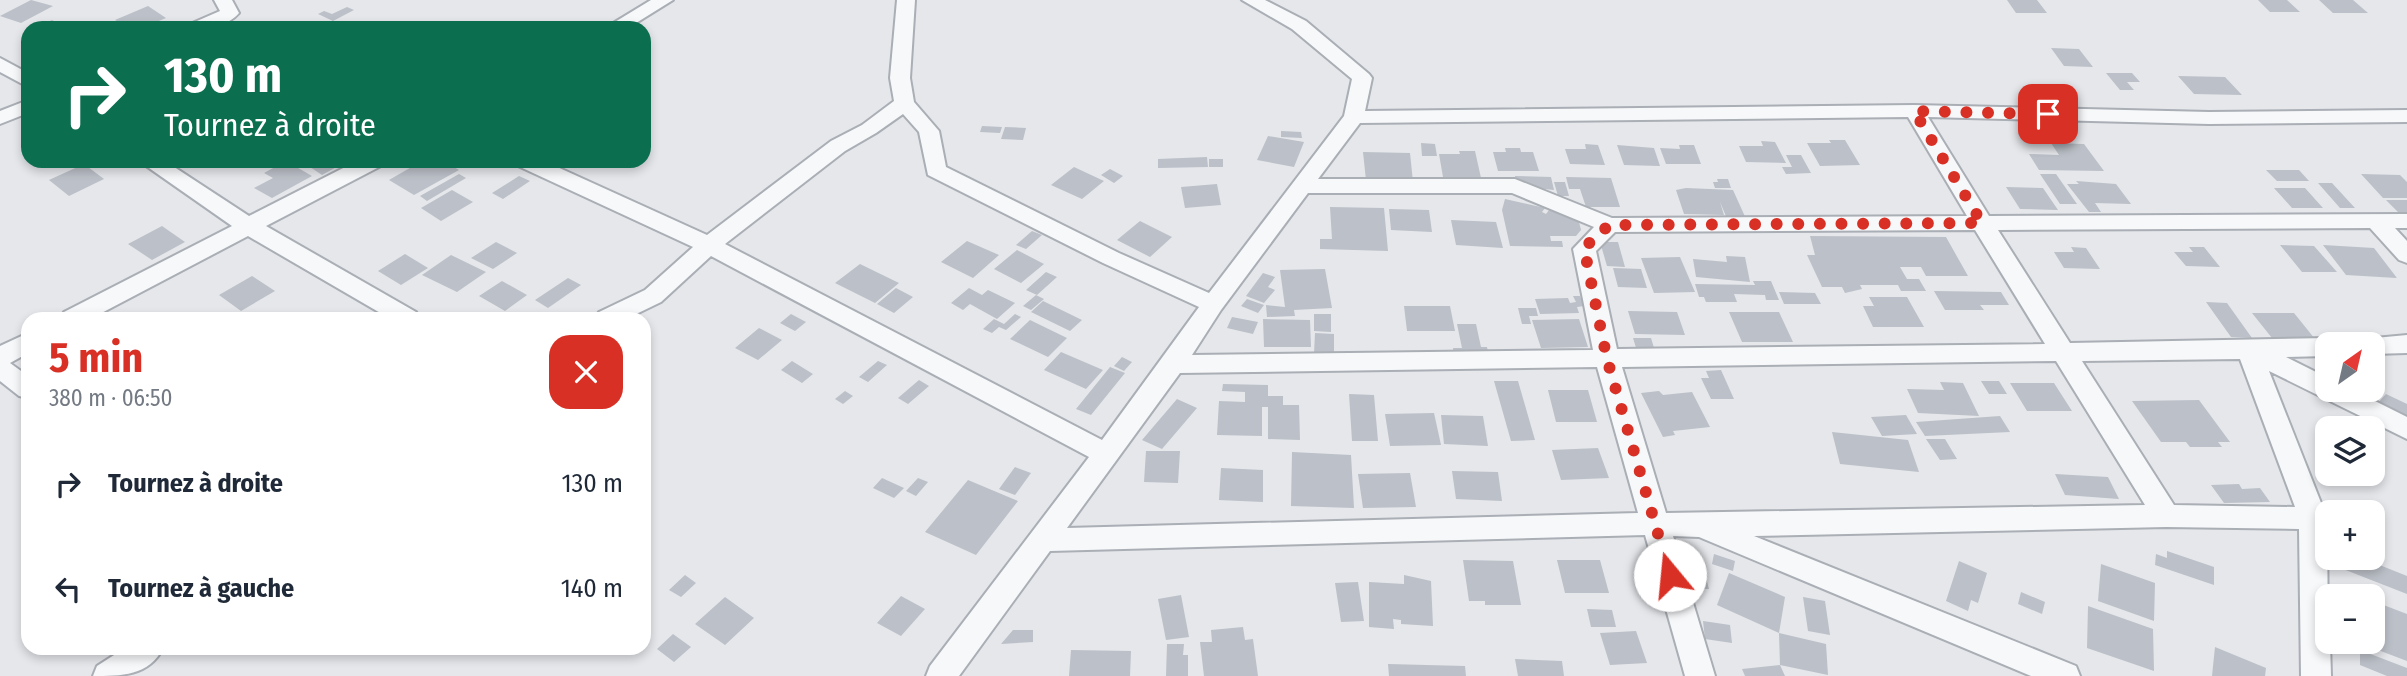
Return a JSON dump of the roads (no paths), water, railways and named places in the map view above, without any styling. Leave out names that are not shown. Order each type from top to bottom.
[{"type":"street","points":[[212,21],[230,13],[223,0]]},
{"type":"street","points":[[626,21],[664,0]]},
{"type":"street","points":[[906,0],[900,78],[904,103],[929,131],[936,170],[1111,258],[1213,304]]},
{"type":"street","points":[[941,676],[1173,364],[1213,304],[1354,117],[1362,78],[1299,25],[1251,0]]},
{"type":"street","points":[[0,64],[21,77]]},
{"type":"street","points":[[620,312],[653,296],[709,245],[838,146],[869,129],[904,103]]},
{"type":"street","points":[[0,118],[21,109]]},
{"type":"street","points":[[1354,117],[1914,111],[2209,118],[2407,116]]},
{"type":"street","points":[[1914,111],[2166,516]]},
{"type":"street","points":[[161,168],[248,226],[397,312]]},
{"type":"street","points":[[84,312],[360,168]]},
{"type":"street","points":[[541,168],[709,245],[1106,454]]},
{"type":"street","points":[[1303,186],[1515,186],[1609,225],[2407,221]]},
{"type":"street","points":[[2376,221],[2407,255]]},
{"type":"street","points":[[1609,225],[1584,248],[1607,359],[1700,676]]},
{"type":"street","points":[[2385,345],[2407,344]]},
{"type":"street","points":[[0,357],[21,346]]},
{"type":"street","points":[[1173,364],[2315,347]]},
{"type":"street","points":[[2249,350],[2315,383]]},
{"type":"street","points":[[2249,350],[2313,518],[2316,676]]},
{"type":"street","points":[[0,368],[21,384]]},
{"type":"street","points":[[2353,402],[2407,429]]},
{"type":"street","points":[[1043,540],[1654,524],[1699,526],[2166,516],[2313,518]]},
{"type":"street","points":[[1699,526],[2065,676]]},
{"type":"street","points":[[108,676],[138,655]]}]
